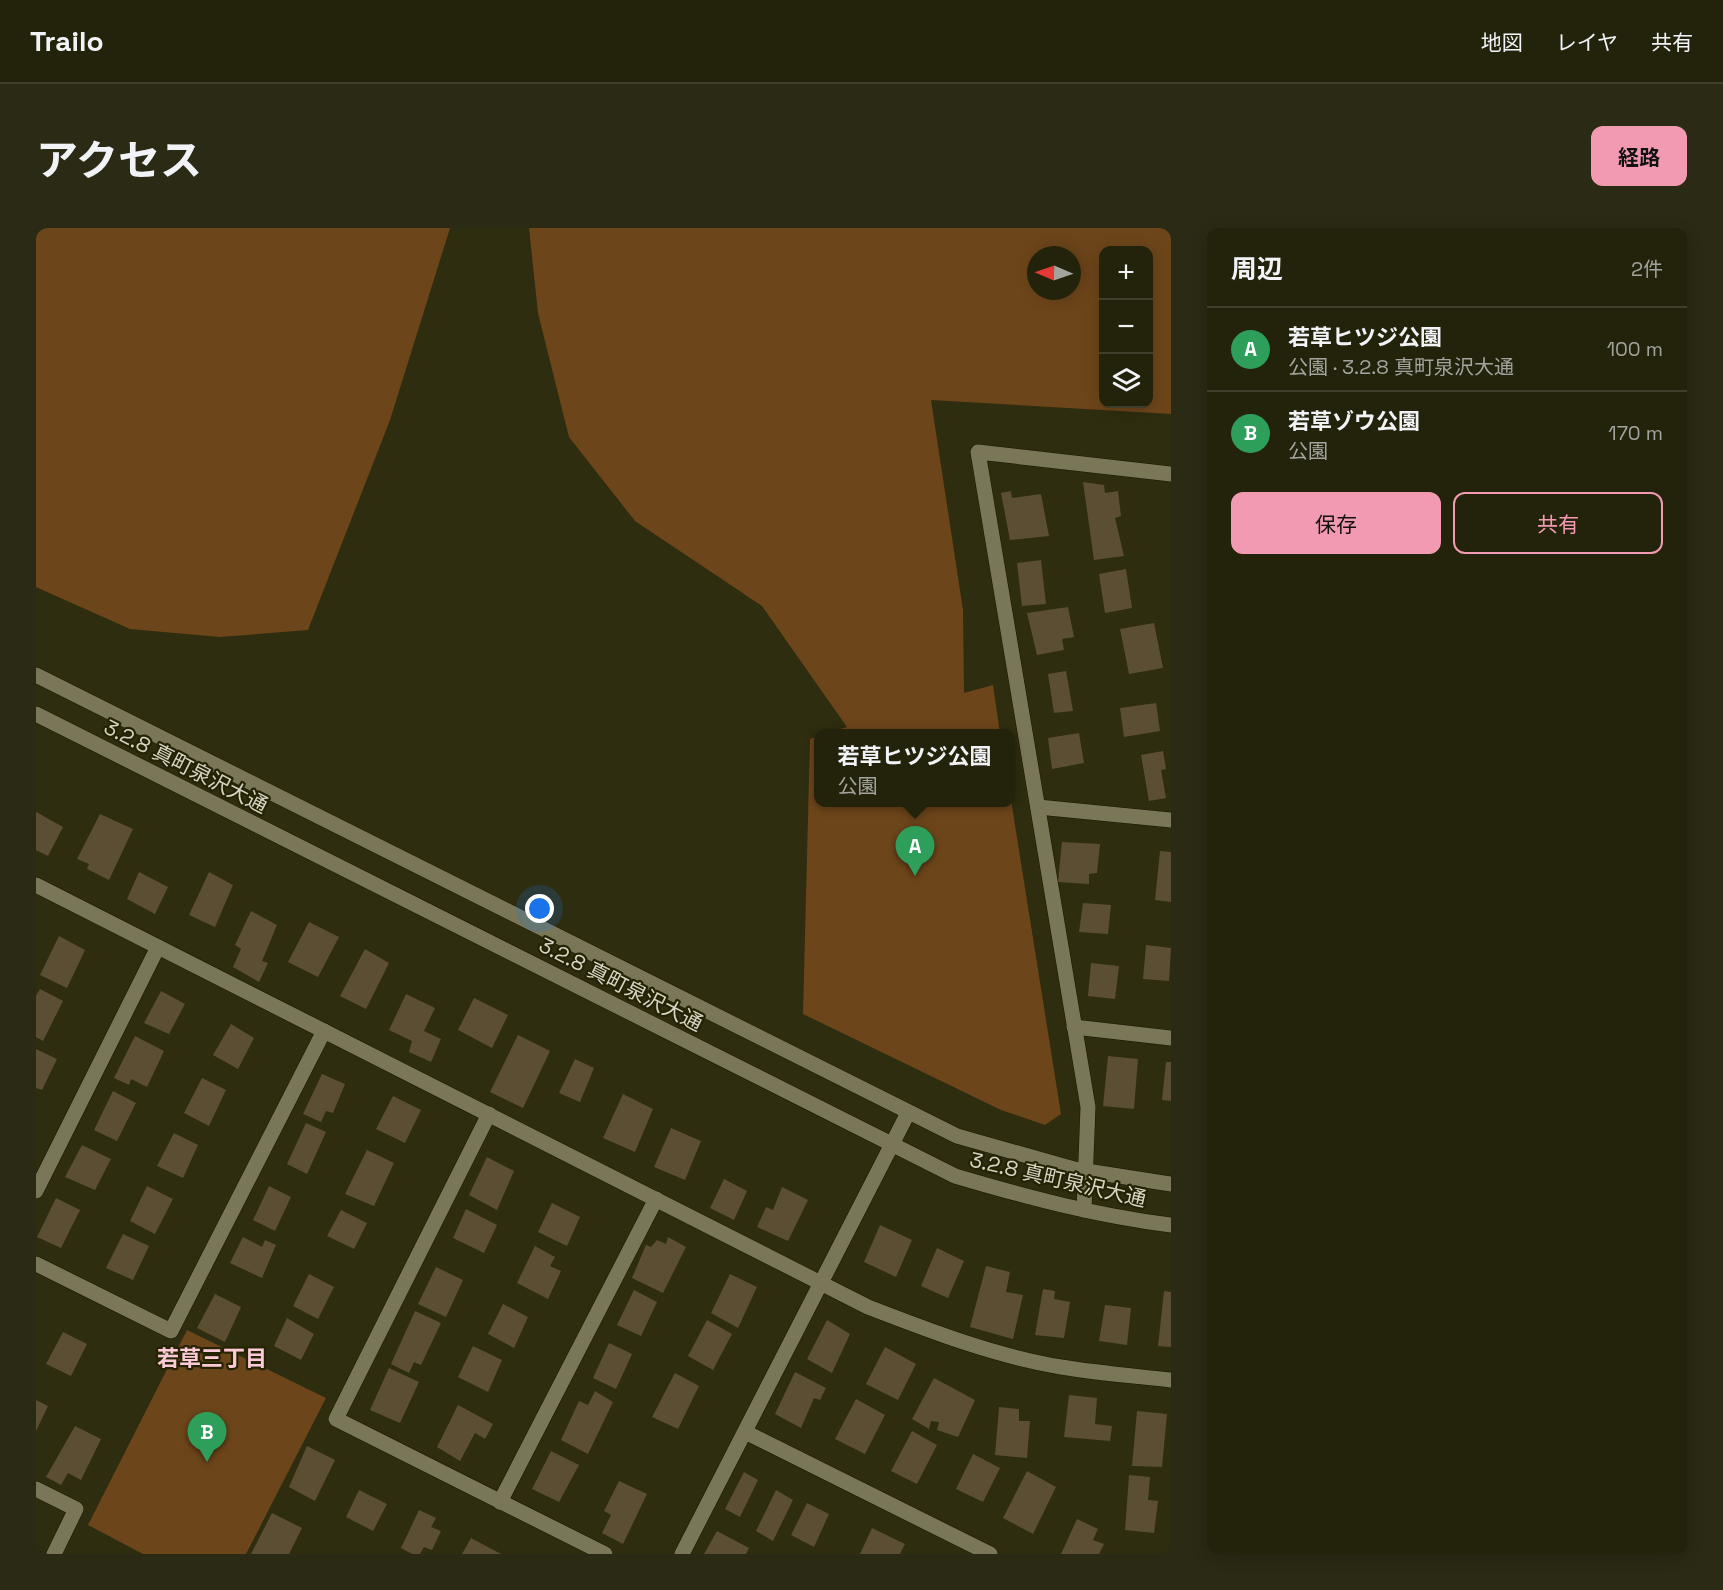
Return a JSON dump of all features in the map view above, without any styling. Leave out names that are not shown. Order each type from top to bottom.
[{"type":"street","points":[[1084,1210],[1088,1107],[978,452],[1171,474]]},
{"type":"street","name":"3.2.8 真町泉沢大通","points":[[36,675],[957,1136],[1086,1171],[1171,1184]]},
{"type":"street","name":"3.2.8 真町泉沢大通","points":[[36,714],[955,1176],[1020,1196],[1124,1220],[1171,1225]]},
{"type":"street","points":[[1038,807],[1171,820]]},
{"type":"street","points":[[36,885],[821,1284],[916,1326],[991,1350],[1060,1367],[1171,1380]]},
{"type":"street","points":[[36,1191],[158,947]]},
{"type":"street","points":[[1074,1027],[1171,1038]]},
{"type":"street","points":[[36,1264],[171,1330],[324,1031]]},
{"type":"street","points":[[681,1554],[908,1113]]},
{"type":"street","points":[[489,1114],[336,1419],[605,1554]]},
{"type":"street","points":[[500,1502],[656,1199]]},
{"type":"street","points":[[745,1432],[990,1554]]},
{"type":"street","points":[[36,1489],[76,1509],[54,1554]]},
{"type":"shaded area","points":[[36,228],[450,228],[390,420],[308,630],[220,637],[130,629],[36,587]]},
{"type":"shaded area","points":[[529,228],[1171,228],[1171,414],[931,400],[963,610],[964,693],[993,685],[999,729],[840,729],[847,727],[762,606],[635,521],[569,437],[538,313]]},
{"type":"shaded area","points":[[814,738],[814,807],[1012,807],[1061,1114],[1045,1125],[1001,1110],[803,1014],[810,739]]},
{"type":"shaded area","points":[[187,1330],[326,1398],[246,1554],[143,1554],[88,1525]]},
{"type":"building","points":[[1083,482],[1104,485],[1105,493],[1118,491],[1121,516],[1115,518],[1124,556],[1094,560]]},
{"type":"building","points":[[1011,491],[1012,498],[1041,494],[1049,536],[1010,540],[1001,493]]},
{"type":"building","points":[[1041,560],[1046,604],[1022,606],[1017,563]]},
{"type":"building","points":[[1126,569],[1132,608],[1105,613],[1099,574]]},
{"type":"building","points":[[1068,607],[1074,637],[1062,639],[1064,650],[1037,655],[1027,613]]},
{"type":"building","points":[[1154,623],[1163,668],[1129,674],[1120,629]]},
{"type":"building","points":[[1066,671],[1073,711],[1054,713],[1048,674]]},
{"type":"building","points":[[1156,703],[1160,731],[1124,737],[1120,708]]},
{"type":"building","points":[[1079,733],[1084,763],[1052,769],[1048,738]]},
{"type":"building","points":[[1163,751],[1166,769],[1161,770],[1166,798],[1149,801],[1141,755]]},
{"type":"building","points":[[36,812],[63,827],[48,856],[36,850]]},
{"type":"building","points":[[100,814],[133,829],[109,880],[87,869],[89,864],[77,859]]},
{"type":"building","points":[[1062,842],[1100,844],[1097,873],[1089,874],[1089,884],[1058,882]]},
{"type":"building","points":[[1160,851],[1171,852],[1171,902],[1155,900]]},
{"type":"building","points":[[139,872],[168,887],[155,914],[127,899]]},
{"type":"building","points":[[209,872],[233,885],[215,927],[189,915]]},
{"type":"building","points":[[1083,903],[1111,905],[1108,934],[1079,932]]},
{"type":"building","points":[[251,911],[277,925],[262,961],[268,963],[259,982],[233,967],[241,949],[235,945]]},
{"type":"building","points":[[309,922],[339,937],[318,977],[288,962]]},
{"type":"building","points":[[59,936],[85,950],[67,988],[40,975]]},
{"type":"building","points":[[1146,945],[1171,948],[1169,981],[1143,979]]},
{"type":"building","points":[[365,949],[389,963],[366,1009],[340,996]]},
{"type":"building","points":[[1091,963],[1119,966],[1115,999],[1088,996]]},
{"type":"building","points":[[40,989],[63,1001],[43,1041],[36,1037],[36,996]]},
{"type":"building","points":[[161,991],[185,1004],[169,1034],[144,1023]]},
{"type":"building","points":[[406,994],[435,1008],[424,1031],[441,1039],[431,1062],[409,1052],[412,1041],[389,1030]]},
{"type":"building","points":[[474,998],[508,1015],[492,1048],[458,1030]]},
{"type":"building","points":[[231,1024],[254,1038],[238,1069],[213,1055]]},
{"type":"building","points":[[518,1035],[550,1051],[523,1108],[490,1092]]},
{"type":"building","points":[[135,1036],[164,1051],[147,1087],[131,1079],[129,1085],[114,1078]]},
{"type":"building","points":[[36,1049],[57,1059],[42,1090],[36,1088]]},
{"type":"building","points":[[1108,1056],[1138,1059],[1134,1109],[1103,1106]]},
{"type":"building","points":[[575,1059],[594,1068],[580,1102],[559,1093]]},
{"type":"building","points":[[1166,1062],[1171,1062],[1171,1101],[1162,1100]]},
{"type":"building","points":[[322,1074],[345,1084],[333,1113],[326,1111],[321,1122],[303,1114]]},
{"type":"building","points":[[202,1078],[226,1090],[209,1126],[184,1113]]},
{"type":"building","points":[[113,1091],[136,1103],[117,1141],[94,1130]]},
{"type":"building","points":[[623,1094],[653,1109],[635,1152],[603,1138]]},
{"type":"building","points":[[393,1096],[421,1110],[405,1143],[376,1129]]},
{"type":"building","points":[[306,1123],[326,1132],[307,1174],[287,1164]]},
{"type":"building","points":[[671,1128],[701,1141],[685,1180],[654,1167]]},
{"type":"building","points":[[174,1133],[198,1145],[183,1178],[157,1166]]},
{"type":"building","points":[[82,1145],[111,1159],[95,1190],[65,1177]]},
{"type":"building","points":[[367,1150],[394,1163],[374,1206],[345,1194]]},
{"type":"building","points":[[487,1157],[514,1171],[497,1210],[469,1195]]},
{"type":"building","points":[[724,1179],[747,1191],[734,1220],[710,1208]]},
{"type":"building","points":[[147,1186],[173,1199],[155,1234],[130,1221]]},
{"type":"building","points":[[269,1186],[291,1197],[275,1231],[253,1220]]},
{"type":"building","points":[[782,1187],[808,1200],[788,1241],[757,1227],[766,1207],[773,1210]]},
{"type":"building","points":[[56,1198],[80,1210],[61,1248],[37,1237]]},
{"type":"building","points":[[552,1203],[580,1217],[567,1246],[538,1232]]},
{"type":"building","points":[[466,1209],[497,1225],[484,1253],[453,1238]]},
{"type":"building","points":[[341,1210],[367,1223],[354,1249],[327,1236]]},
{"type":"building","points":[[880,1225],[912,1240],[896,1277],[864,1262]]},
{"type":"building","points":[[123,1234],[149,1246],[133,1280],[106,1268]]},
{"type":"building","points":[[243,1237],[262,1247],[265,1240],[276,1245],[262,1278],[230,1263]]},
{"type":"building","points":[[668,1237],[686,1247],[663,1293],[632,1278],[646,1245],[651,1247],[657,1240],[666,1244]]},
{"type":"building","points":[[535,1246],[555,1257],[550,1266],[561,1271],[548,1299],[517,1283]]},
{"type":"building","points":[[937,1248],[964,1261],[948,1298],[921,1286]]},
{"type":"building","points":[[986,1266],[1010,1272],[1006,1292],[1023,1295],[1013,1339],[970,1327]]},
{"type":"building","points":[[436,1267],[463,1280],[446,1317],[418,1304]]},
{"type":"building","points":[[309,1274],[334,1287],[318,1319],[293,1306]]},
{"type":"building","points":[[730,1274],[757,1287],[738,1328],[711,1313]]},
{"type":"building","points":[[1043,1289],[1055,1291],[1054,1299],[1070,1302],[1064,1338],[1035,1335]]},
{"type":"building","points":[[634,1290],[657,1302],[641,1336],[617,1325]]},
{"type":"building","points":[[1164,1291],[1171,1292],[1171,1347],[1158,1346]]},
{"type":"building","points":[[215,1294],[241,1307],[225,1342],[197,1328]]},
{"type":"building","points":[[503,1304],[528,1317],[514,1348],[488,1334]]},
{"type":"building","points":[[1105,1305],[1131,1308],[1127,1345],[1099,1341]]},
{"type":"building","points":[[415,1311],[441,1323],[421,1365],[414,1362],[409,1373],[391,1364]]},
{"type":"building","points":[[287,1318],[314,1334],[301,1360],[274,1346]]},
{"type":"building","points":[[707,1320],[732,1334],[713,1370],[688,1356]]},
{"type":"building","points":[[827,1320],[850,1334],[832,1373],[807,1359]]},
{"type":"building","points":[[63,1332],[87,1344],[71,1376],[46,1364]]},
{"type":"building","points":[[609,1343],[632,1354],[616,1389],[593,1378]]},
{"type":"building","points":[[473,1346],[502,1360],[488,1392],[458,1377]]},
{"type":"building","points":[[885,1347],[916,1364],[898,1400],[866,1384]]},
{"type":"building","points":[[389,1368],[419,1382],[400,1423],[370,1410]]},
{"type":"building","points":[[795,1372],[826,1388],[820,1400],[814,1398],[801,1428],[775,1414]]},
{"type":"building","points":[[675,1373],[699,1386],[678,1429],[652,1417]]},
{"type":"building","points":[[934,1378],[975,1400],[958,1437],[937,1430],[939,1422],[931,1421],[929,1429],[912,1419]]},
{"type":"building","points":[[595,1391],[613,1402],[588,1454],[561,1440],[579,1401],[588,1405]]},
{"type":"building","points":[[1069,1395],[1097,1398],[1095,1424],[1112,1426],[1110,1441],[1064,1437]]},
{"type":"building","points":[[856,1399],[885,1415],[865,1454],[835,1439]]},
{"type":"building","points":[[36,1400],[48,1406],[36,1431]]},
{"type":"building","points":[[458,1405],[493,1424],[485,1439],[475,1433],[460,1461],[437,1447]]},
{"type":"building","points":[[999,1407],[1019,1409],[1019,1421],[1030,1421],[1027,1458],[995,1455]]},
{"type":"building","points":[[1137,1411],[1167,1414],[1162,1467],[1132,1466]]},
{"type":"building","points":[[75,1426],[101,1439],[81,1480],[68,1473],[61,1485],[46,1477]]},
{"type":"building","points":[[912,1431],[937,1445],[917,1484],[891,1471]]},
{"type":"building","points":[[307,1446],[335,1460],[315,1501],[289,1487]]},
{"type":"building","points":[[551,1451],[579,1465],[559,1502],[532,1489]]},
{"type":"building","points":[[973,1454],[1000,1468],[983,1502],[956,1489]]},
{"type":"building","points":[[1027,1471],[1056,1487],[1033,1534],[1003,1518]]},
{"type":"building","points":[[744,1472],[758,1480],[740,1517],[725,1509]]},
{"type":"building","points":[[1129,1475],[1150,1477],[1148,1500],[1158,1501],[1154,1533],[1125,1530]]},
{"type":"building","points":[[619,1481],[647,1494],[623,1544],[602,1533],[611,1515],[604,1511]]},
{"type":"building","points":[[359,1490],[387,1504],[373,1531],[346,1517]]},
{"type":"building","points":[[776,1490],[793,1500],[773,1541],[756,1531]]},
{"type":"building","points":[[807,1503],[829,1514],[814,1547],[791,1535]]},
{"type":"building","points":[[419,1510],[436,1518],[431,1527],[441,1531],[432,1550],[424,1547],[420,1554],[412,1554],[401,1548]]},
{"type":"building","points":[[272,1513],[302,1528],[289,1554],[251,1554]]},
{"type":"building","points":[[1077,1519],[1098,1529],[1093,1540],[1104,1544],[1099,1554],[1061,1554]]},
{"type":"building","points":[[872,1528],[905,1544],[900,1554],[860,1554]]},
{"type":"building","points":[[717,1531],[749,1548],[746,1554],[704,1554]]},
{"type":"building","points":[[471,1538],[501,1554],[462,1554]]},
{"type":"place","name":"若草ヒツジ公園","points":[[915,876]]},
{"type":"place","name":"若草ゾウ公園","points":[[207,1462]]},
{"type":"district","name":"若草三丁目","points":[[212,1358]]}]
